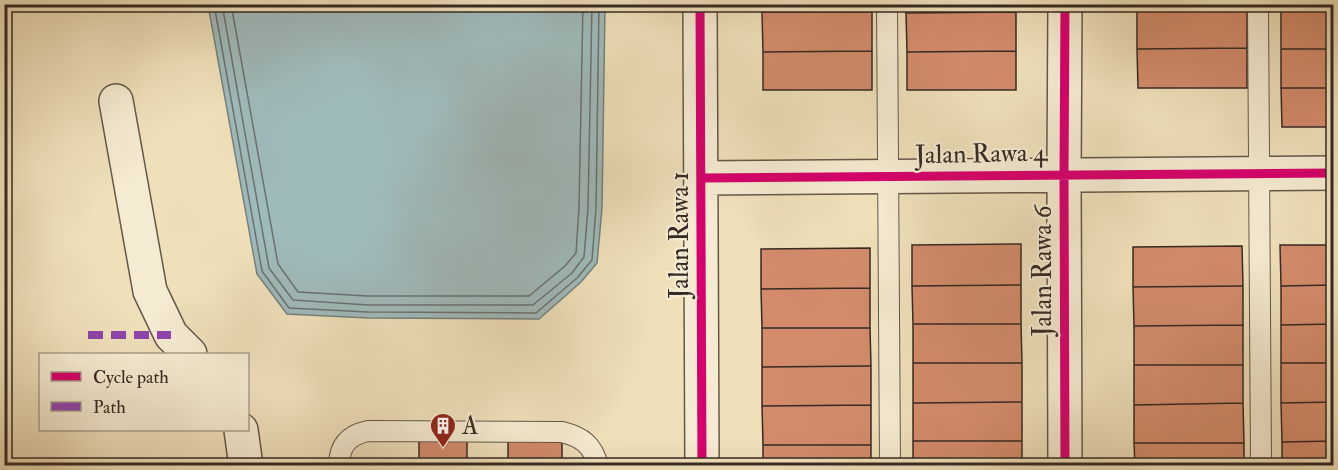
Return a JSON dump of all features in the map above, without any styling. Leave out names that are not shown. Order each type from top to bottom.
[{"type":"street","name":"Jalan Rawa 1","points":[[700,4],[702,465]]},
{"type":"street","name":"Jalan Rawa 6","points":[[1065,4],[1065,465]]},
{"type":"street","points":[[116,101],[150,291],[171,335],[189,353]]},
{"type":"street","name":"Jalan Rawa 4","points":[[701,178],[1334,173]]},
{"type":"street","points":[[241,431],[246,465]]},
{"type":"lane","points":[[887,4],[890,465]]},
{"type":"lane","points":[[1258,4],[1261,465]]},
{"type":"lane","points":[[339,465],[341,449],[348,439],[357,433],[380,431],[562,432],[576,436],[587,443],[595,454],[598,465]]},
{"type":"water","points":[[208,5],[605,5],[602,208],[597,263],[581,282],[539,319],[368,318],[287,314],[257,274]]},
{"type":"building","points":[[762,4],[871,4],[872,12],[762,12]]},
{"type":"building","points":[[906,4],[1016,4],[1016,12],[906,13]]},
{"type":"building","points":[[1137,4],[1247,4],[1247,9],[1137,10]]},
{"type":"building","points":[[1281,4],[1334,4],[1334,9],[1281,10]]},
{"type":"building","points":[[1247,9],[1247,48],[1137,49],[1137,10]]},
{"type":"building","points":[[1334,9],[1334,49],[1281,49],[1281,10]]},
{"type":"building","points":[[762,12],[872,12],[872,51],[763,52]]},
{"type":"building","points":[[1016,12],[1016,51],[907,52],[906,13]]},
{"type":"building","points":[[1247,48],[1247,88],[1138,88],[1137,49]]},
{"type":"building","points":[[1281,49],[1334,49],[1334,88],[1281,88]]},
{"type":"building","points":[[872,51],[872,90],[763,90],[763,52]]},
{"type":"building","points":[[1016,51],[1016,90],[907,90],[907,52]]},
{"type":"building","points":[[1281,88],[1334,88],[1334,127],[1282,127]]},
{"type":"building","points":[[1021,244],[1021,285],[912,286],[912,245]]},
{"type":"building","points":[[1280,245],[1334,245],[1334,285],[1281,286]]},
{"type":"building","points":[[1242,246],[1243,286],[1133,287],[1133,247]]},
{"type":"building","points":[[870,248],[870,288],[761,289],[761,249]]},
{"type":"building","points":[[1021,285],[1021,324],[913,324],[912,286]]},
{"type":"building","points":[[1334,285],[1334,324],[1281,325],[1281,286]]},
{"type":"building","points":[[1243,286],[1243,325],[1134,326],[1133,287]]},
{"type":"building","points":[[870,288],[870,328],[762,328],[761,289]]},
{"type":"building","points":[[913,324],[1021,324],[1022,363],[913,363]]},
{"type":"building","points":[[1334,324],[1334,363],[1281,363],[1281,325]]},
{"type":"building","points":[[1243,325],[1243,365],[1134,365],[1134,326]]},
{"type":"building","points":[[762,328],[870,328],[871,366],[762,367]]},
{"type":"building","points":[[913,363],[1022,363],[1022,402],[913,403]]},
{"type":"building","points":[[1281,363],[1334,363],[1334,402],[1281,403]]},
{"type":"building","points":[[1134,365],[1243,365],[1243,403],[1134,405]]},
{"type":"building","points":[[871,366],[871,405],[762,406],[762,367]]},
{"type":"building","points":[[1022,402],[1022,441],[913,441],[913,403]]},
{"type":"building","points":[[1334,402],[1334,441],[1282,442],[1281,403]]},
{"type":"building","points":[[1243,403],[1244,443],[1134,443],[1134,405]]},
{"type":"building","points":[[871,405],[871,445],[763,445],[762,406]]},
{"type":"building","name":"A","points":[[467,438],[467,459],[483,459],[483,466],[419,464],[419,439]]},
{"type":"building","name":"A","points":[[562,440],[562,465],[496,466],[495,460],[508,460],[508,441]]},
{"type":"building","points":[[913,441],[1022,441],[1022,466],[913,466]]},
{"type":"building","points":[[1334,441],[1334,466],[1282,466],[1282,442]]},
{"type":"building","points":[[1134,443],[1244,443],[1244,466],[1135,466]]},
{"type":"building","points":[[763,445],[871,445],[871,466],[763,466]]},
{"type":"marked path","points":[[88,335],[171,335]]},
{"type":"cycle path","points":[[700,4],[702,466]]},
{"type":"cycle path","points":[[1065,4],[1065,466]]},
{"type":"cycle path","points":[[701,178],[1334,173]]},
{"type":"place","name":"A","points":[[443,449]]}]
